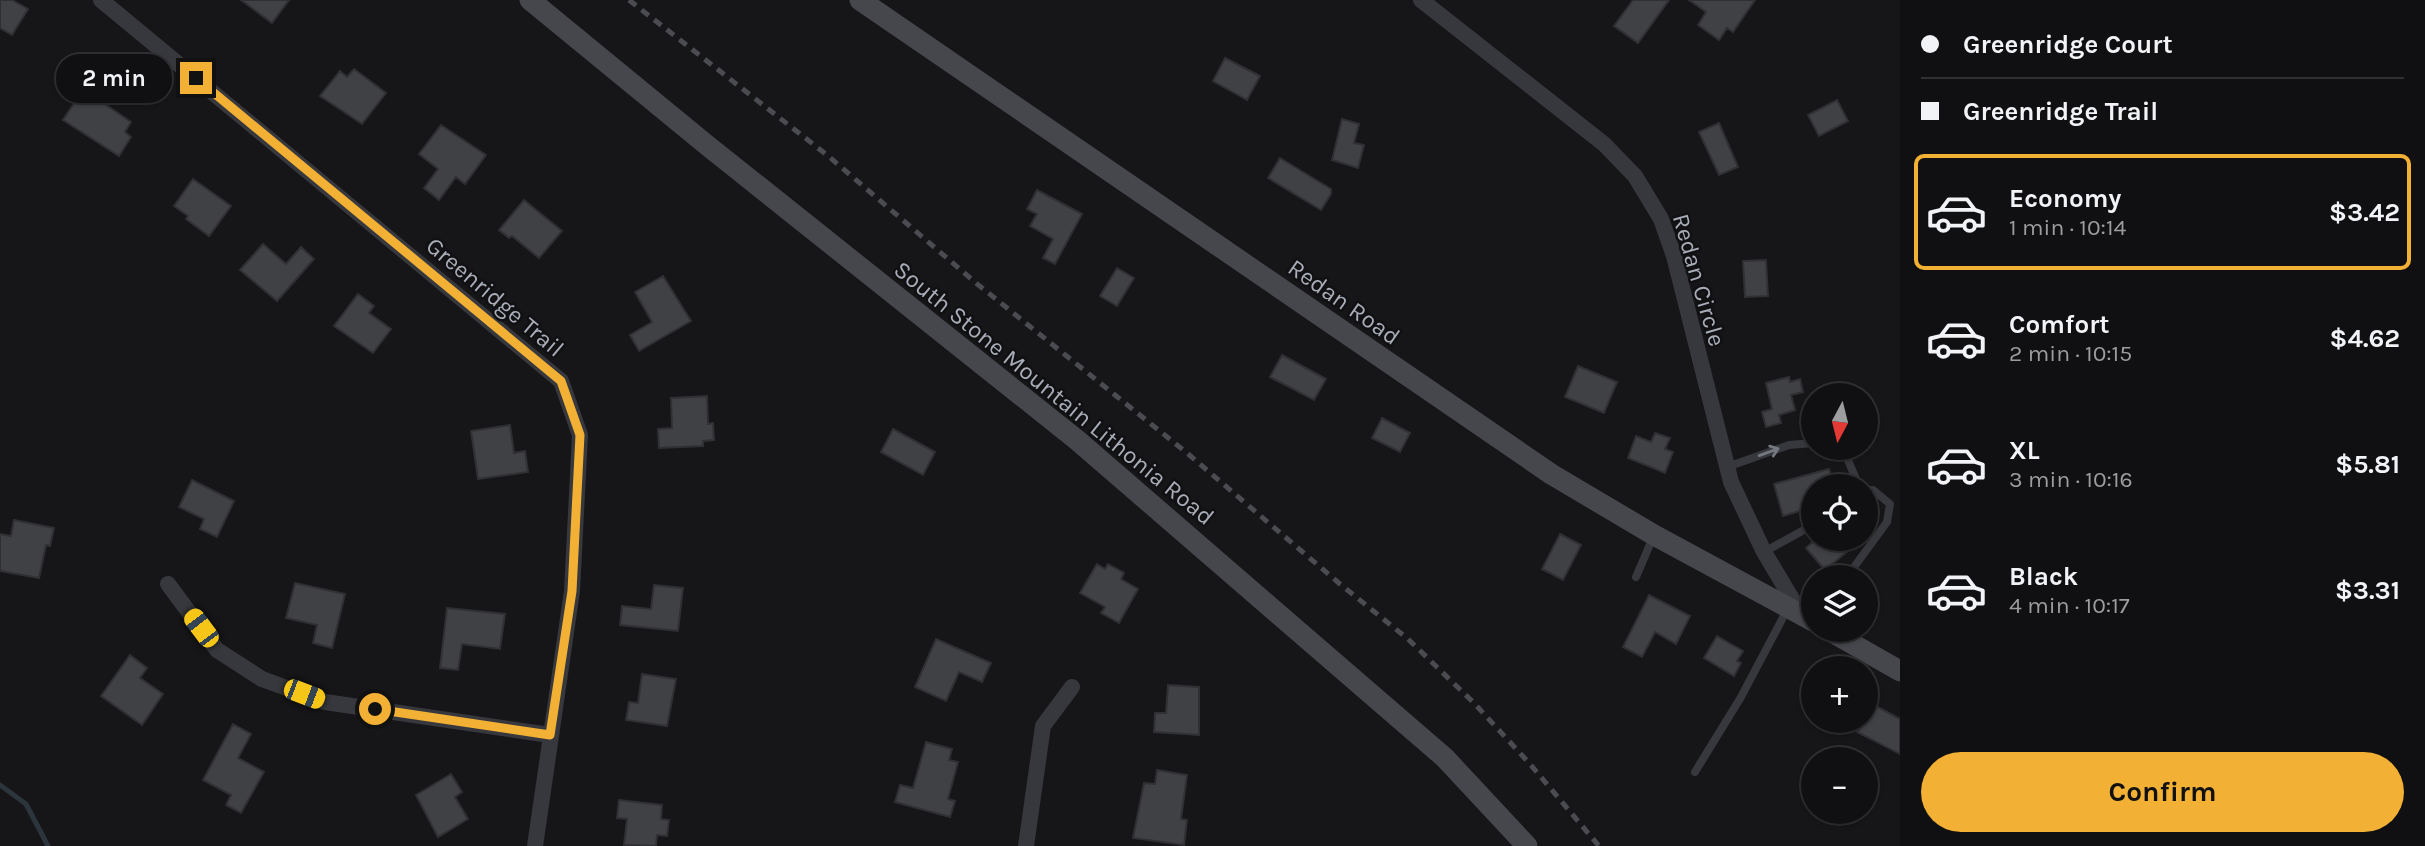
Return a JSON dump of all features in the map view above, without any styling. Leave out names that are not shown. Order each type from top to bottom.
[{"type":"main road","name":"South Stone Mountain Lithonia Road","points":[[530,0],[719,155],[1077,440],[1445,758],[1527,846]]},
{"type":"main road","name":"Redan Road","points":[[860,0],[1452,409],[1551,474],[1654,535],[1801,615]]},
{"type":"main road","name":"Redan Road","points":[[1849,642],[1900,671]]},
{"type":"street","name":"Greenridge Trail","points":[[101,0],[561,381],[580,435],[572,591],[535,846]]},
{"type":"street","name":"Redan Circle","points":[[1421,0],[1604,144],[1635,176],[1661,219],[1674,256],[1727,467],[1764,552],[1801,607]]},
{"type":"street","points":[[168,584],[217,650],[262,679],[325,702],[550,735]]},
{"type":"street","points":[[1026,846],[1043,726],[1072,687]]},
{"type":"lane","points":[[1727,467],[1788,445],[1801,444]]},
{"type":"lane","points":[[1878,494],[1890,505],[1887,522],[1878,534]]},
{"type":"lane","points":[[1764,552],[1801,532]]},
{"type":"lane","points":[[1636,577],[1654,535]]},
{"type":"lane","points":[[1695,772],[1741,697],[1801,628]]},
{"type":"building","points":[[0,0],[12,0],[28,9],[12,35],[0,28]]},
{"type":"building","points":[[241,0],[289,0],[272,23]]},
{"type":"building","points":[[1633,0],[1669,0],[1638,43],[1614,26]]},
{"type":"building","points":[[1689,0],[1755,0],[1733,32],[1727,28],[1719,40],[1698,25],[1706,12]]},
{"type":"building","points":[[1225,58],[1260,76],[1247,100],[1213,81]]},
{"type":"building","points":[[354,69],[386,93],[362,124],[320,96],[340,71],[347,77]]},
{"type":"building","points":[[86,85],[102,96],[99,100],[131,122],[125,132],[131,137],[119,156],[63,120]]},
{"type":"building","points":[[1837,100],[1848,121],[1819,136],[1808,115]]},
{"type":"building","points":[[1342,119],[1359,124],[1354,143],[1364,145],[1358,168],[1332,160]]},
{"type":"building","points":[[1719,123],[1738,167],[1719,175],[1699,132]]},
{"type":"building","points":[[441,125],[486,155],[465,184],[456,177],[439,200],[424,188],[438,169],[419,154]]},
{"type":"building","points":[[1280,158],[1331,189],[1331,194],[1321,210],[1268,178]]},
{"type":"building","points":[[193,179],[231,206],[209,236],[174,206]]},
{"type":"building","points":[[1037,190],[1082,214],[1055,264],[1043,258],[1053,239],[1030,226],[1037,214],[1027,209]]},
{"type":"building","points":[[524,200],[562,231],[539,258],[512,236],[509,238],[499,230]]},
{"type":"building","points":[[263,244],[286,264],[301,247],[314,259],[277,301],[240,270]]},
{"type":"building","points":[[1766,260],[1768,296],[1745,297],[1743,261]]},
{"type":"building","points":[[1117,268],[1134,278],[1117,306],[1100,296]]},
{"type":"building","points":[[663,276],[691,321],[639,351],[630,335],[652,322],[635,292]]},
{"type":"building","points":[[358,294],[374,306],[369,313],[391,329],[373,353],[334,326]]},
{"type":"building","points":[[1282,355],[1326,379],[1314,400],[1270,377]]},
{"type":"building","points":[[1578,366],[1617,382],[1604,413],[1565,397]]},
{"type":"building","points":[[1789,377],[1790,382],[1800,379],[1801,392],[1791,395],[1795,410],[1779,415],[1781,423],[1766,427],[1762,412],[1772,409],[1766,383]]},
{"type":"building","points":[[707,396],[708,424],[713,423],[714,440],[703,441],[703,446],[659,448],[658,429],[672,428],[671,398]]},
{"type":"building","points":[[1382,418],[1410,433],[1400,452],[1372,438]]},
{"type":"building","points":[[510,425],[514,453],[525,451],[528,472],[478,479],[471,431]]},
{"type":"building","points":[[893,429],[935,452],[923,475],[881,452]]},
{"type":"building","points":[[1655,433],[1670,438],[1665,449],[1673,452],[1665,473],[1628,458],[1636,436],[1651,442]]},
{"type":"building","points":[[1829,469],[1830,474],[1811,474]]},
{"type":"building","points":[[1801,477],[1801,511],[1783,516],[1774,484]]},
{"type":"building","points":[[192,480],[234,501],[217,537],[200,529],[204,519],[179,507]]},
{"type":"building","points":[[14,520],[54,528],[50,546],[46,545],[39,578],[0,571],[0,534],[11,536]]},
{"type":"building","points":[[1560,534],[1581,545],[1563,580],[1542,569]]},
{"type":"building","points":[[1809,551],[1848,551],[1831,565],[1821,565]]},
{"type":"building","points":[[1097,564],[1105,569],[1108,564],[1124,573],[1121,579],[1138,589],[1119,623],[1101,613],[1105,607],[1080,593]]},
{"type":"building","points":[[295,583],[345,594],[332,648],[313,643],[317,625],[286,618]]},
{"type":"building","points":[[654,585],[683,588],[678,631],[620,625],[622,606],[651,609]]},
{"type":"building","points":[[1649,595],[1690,616],[1676,644],[1655,632],[1642,657],[1623,647]]},
{"type":"building","points":[[447,608],[505,614],[500,649],[462,644],[458,670],[440,668]]},
{"type":"building","points":[[1717,636],[1743,651],[1737,661],[1741,663],[1734,676],[1704,658]]},
{"type":"building","points":[[936,639],[991,663],[982,682],[959,672],[946,701],[915,687]]},
{"type":"building","points":[[130,655],[147,668],[140,678],[163,694],[142,725],[101,696]]},
{"type":"building","points":[[642,674],[676,679],[667,726],[626,720],[629,702],[638,703]]},
{"type":"building","points":[[1168,685],[1199,687],[1199,735],[1154,732],[1155,713],[1166,713]]},
{"type":"building","points":[[1878,707],[1900,719],[1900,754],[1859,733],[1878,733]]},
{"type":"building","points":[[233,724],[251,734],[238,758],[264,772],[241,813],[226,805],[231,795],[203,780]]},
{"type":"building","points":[[926,742],[952,749],[949,760],[958,762],[948,799],[955,801],[950,817],[895,802],[900,785],[913,788]]},
{"type":"building","points":[[1157,770],[1187,775],[1181,819],[1187,820],[1184,845],[1133,838],[1144,783],[1155,784]]},
{"type":"building","points":[[451,774],[462,792],[455,797],[468,819],[438,837],[416,795]]},
{"type":"building","points":[[619,800],[662,805],[661,819],[669,820],[667,836],[657,835],[656,846],[624,845],[627,819],[617,818]]},
{"type":"waterway","points":[[0,785],[26,804],[48,846]]},
{"type":"railway","points":[[629,0],[827,155],[976,283],[1187,453],[1408,639],[1474,703],[1599,846]]},
{"type":"route","points":[[196,78],[561,381],[580,435],[572,591],[550,735],[375,709]]}]
